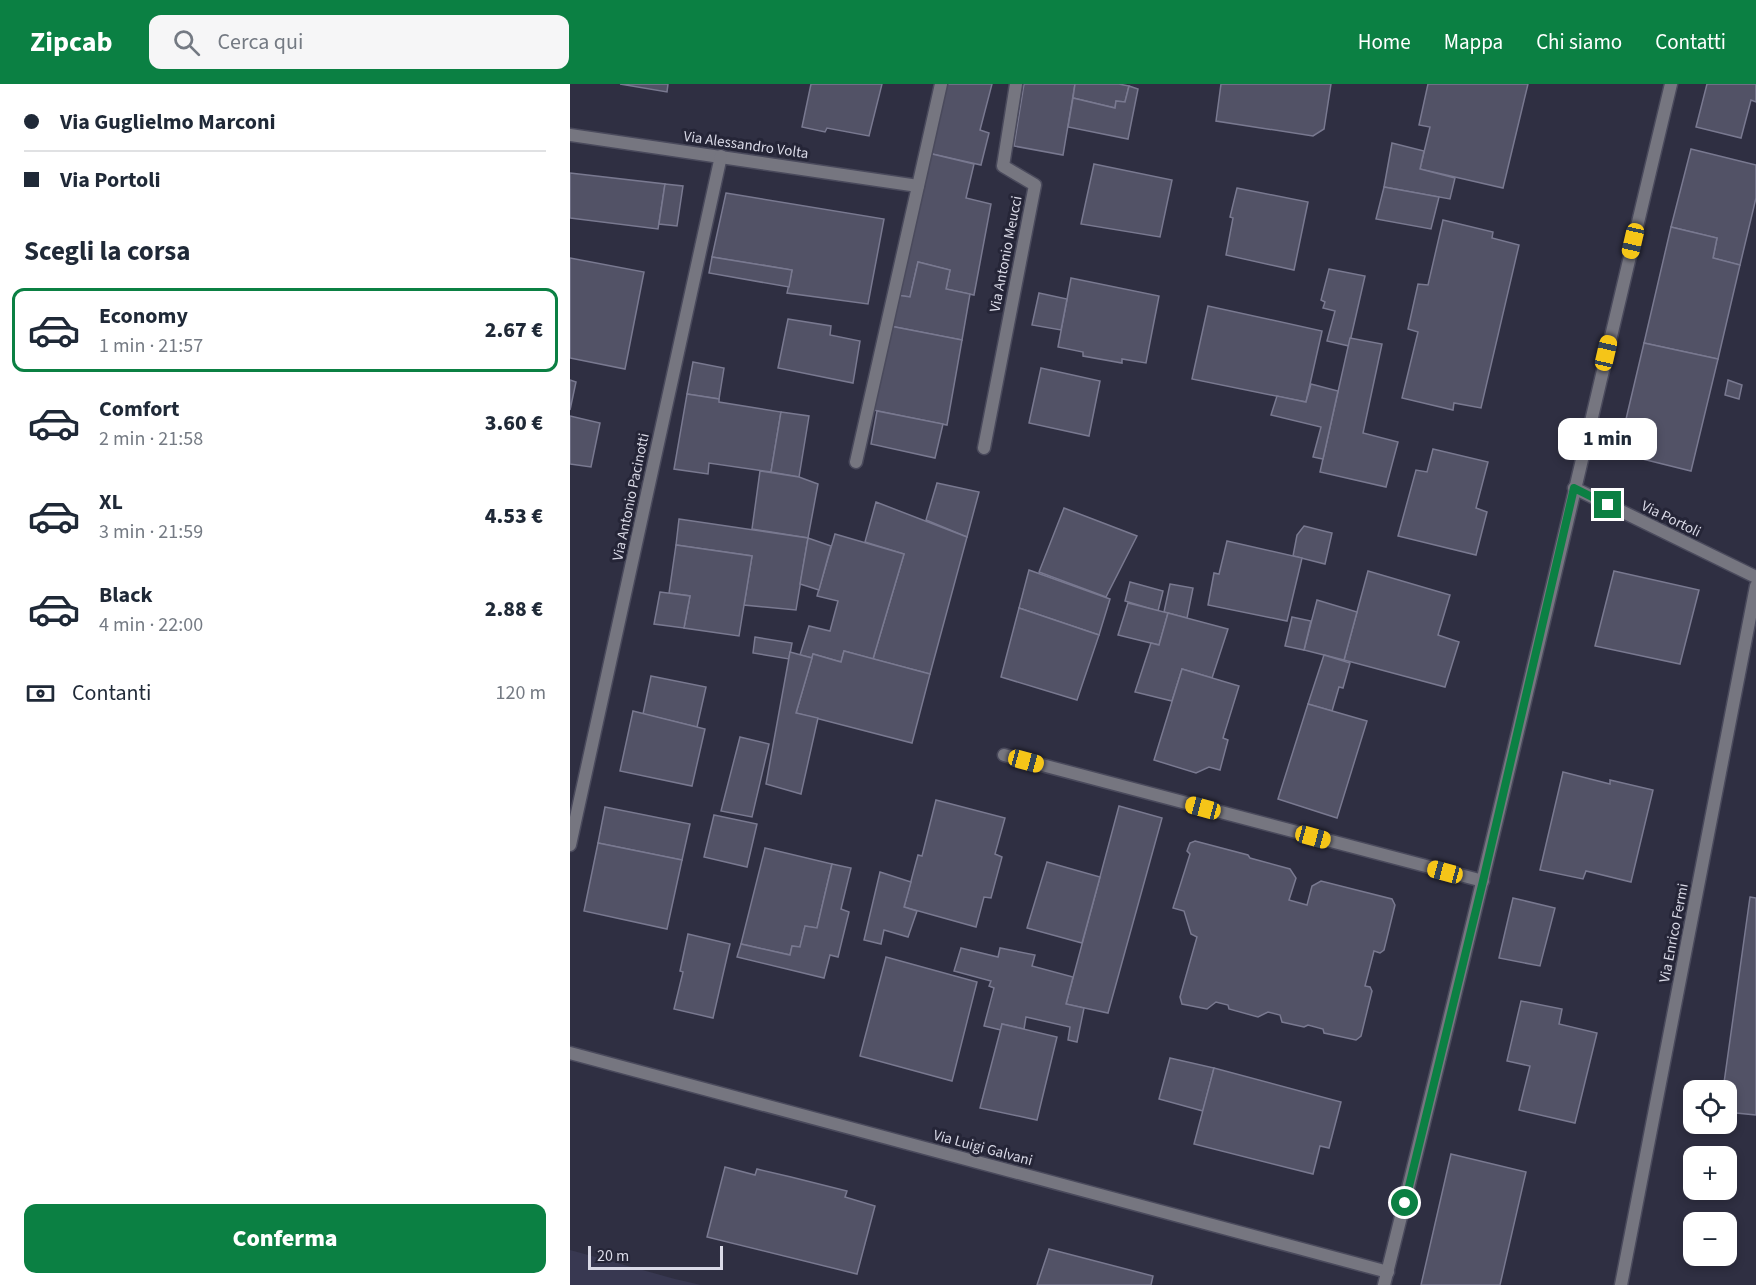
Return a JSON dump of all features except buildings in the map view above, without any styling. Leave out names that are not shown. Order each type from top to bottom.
[{"type":"street","points":[[856,462],[941,84]]},
{"type":"street","name":"Via Antonio Meucci","points":[[984,448],[1035,185],[1003,166],[1016,84]]},
{"type":"street","points":[[1384,1285],[1483,881],[1671,84]]},
{"type":"street","name":"Via Alessandro Volta","points":[[570,135],[918,186]]},
{"type":"street","name":"Via Antonio Pacinotti","points":[[570,844],[721,156]]},
{"type":"street","name":"Via Portoli","points":[[1574,488],[1756,577]]},
{"type":"street","name":"Via Enrico Fermi","points":[[1621,1285],[1756,586]]},
{"type":"street","points":[[1004,755],[1483,881]]},
{"type":"street","name":"Via Luigi Galvani","points":[[570,1053],[1388,1272]]},
{"type":"shaded area","points":[[570,1250],[675,1279],[701,1285],[570,1285]]},
{"type":"route","points":[[1405,1203],[1483,881],[1574,488],[1608,505]]}]
